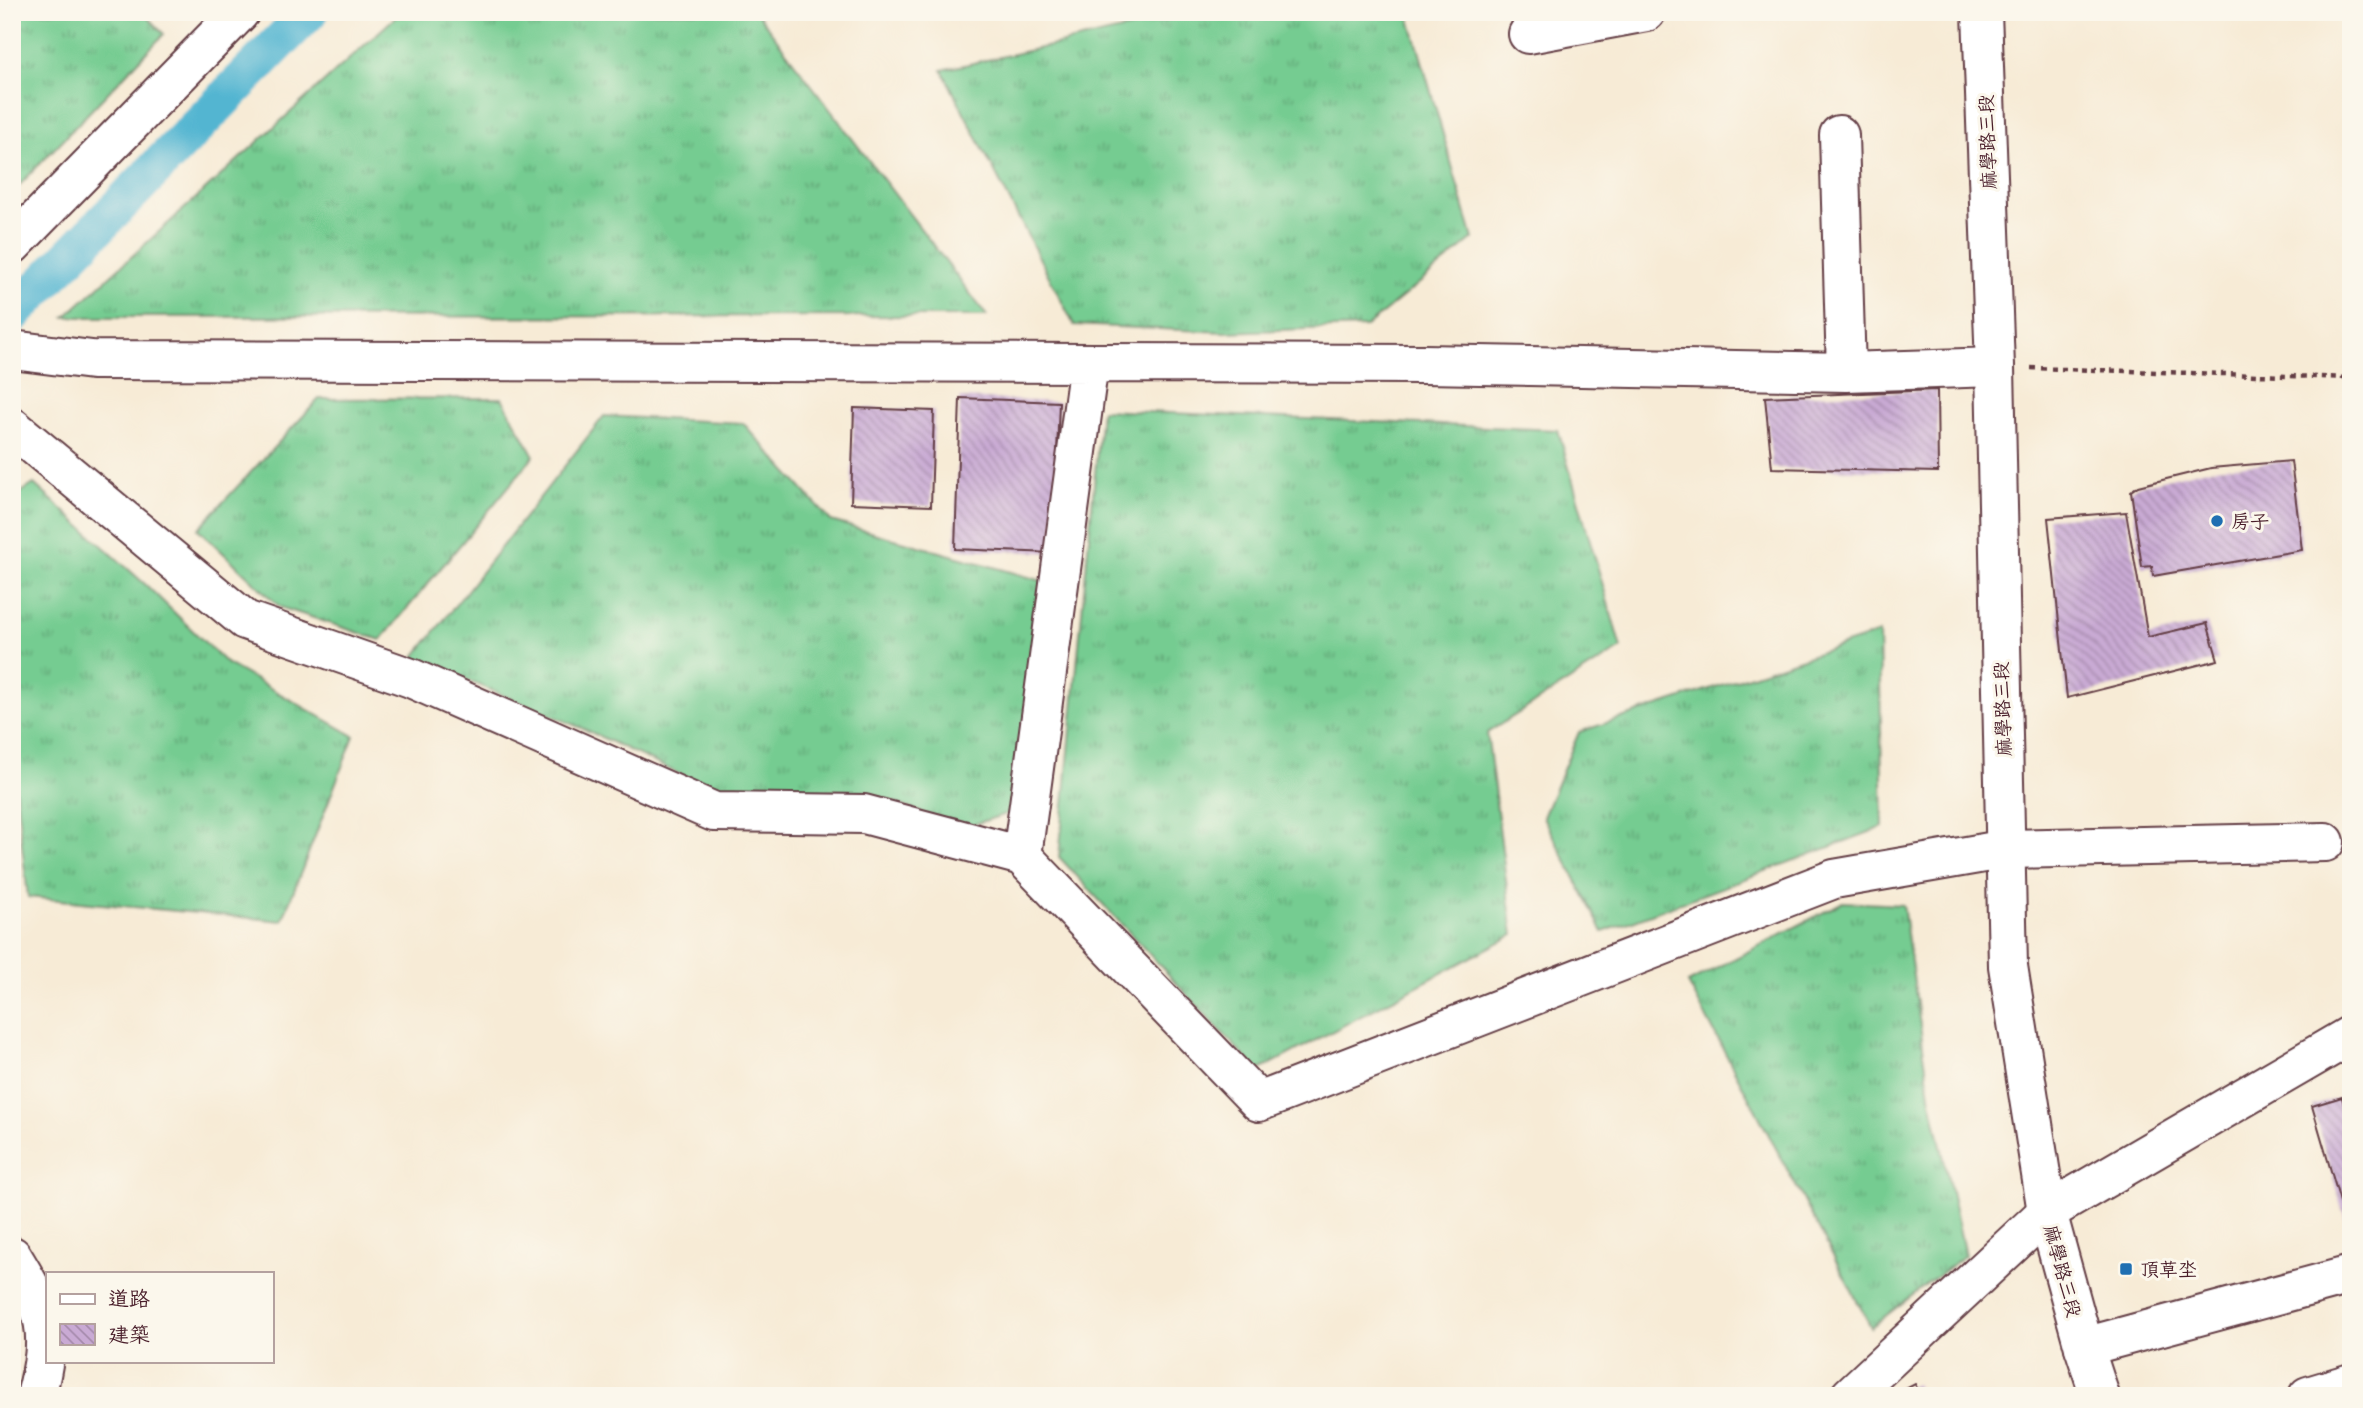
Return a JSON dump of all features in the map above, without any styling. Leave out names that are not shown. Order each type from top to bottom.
[{"type":"main road","points":[[12,245],[240,12]]},
{"type":"main road","points":[[1528,34],[1646,12]]},
{"type":"main road","name":"麻學路三段","points":[[1982,12],[1995,367],[2008,966],[2047,1212],[2100,1396]]},
{"type":"main road","points":[[1839,135],[1846,372]]},
{"type":"main road","points":[[12,350],[106,360],[1410,364],[1846,372],[1995,367]]},
{"type":"main road","points":[[1022,856],[1090,363]]},
{"type":"main road","points":[[12,427],[245,620],[411,678],[714,812],[864,814],[1022,856],[1259,1102],[1834,879],[2007,849],[2325,842]]},
{"type":"main road","points":[[1850,1396],[2047,1212],[2351,1035]]},
{"type":"main road","points":[[12,1256],[35,1294],[46,1326],[45,1362],[36,1396]]},
{"type":"main road","points":[[2084,1347],[2351,1275]]},
{"type":"main road","points":[[2308,1396],[2351,1383]]},
{"type":"path","points":[[1995,367],[2351,377]]},
{"type":"green space","points":[[12,12],[142,12],[164,34],[12,193]]},
{"type":"green space","points":[[401,12],[756,12],[987,316],[65,317]]},
{"type":"green space","points":[[1202,12],[1408,12],[1473,239],[1366,327],[1225,332],[1074,325],[942,70]]},
{"type":"green space","points":[[502,398],[534,456],[381,640],[280,607],[198,529],[319,399]]},
{"type":"green space","points":[[1101,410],[1558,430],[1621,648],[1487,733],[1513,935],[1258,1071],[1059,857]]},
{"type":"green space","points":[[604,416],[743,423],[831,521],[1057,585],[1016,811],[962,828],[865,792],[711,789],[584,729],[414,658]]},
{"type":"green space","points":[[34,484],[147,586],[226,663],[354,736],[282,921],[28,897],[12,758],[12,498]]},
{"type":"green space","points":[[1879,633],[1883,827],[1603,932],[1543,817],[1579,732]]},
{"type":"green space","points":[[1843,902],[1903,905],[1930,1096],[1965,1255],[1871,1327],[1688,983]]},
{"type":"building","points":[[1937,390],[1938,472],[1772,468],[1765,397]]},
{"type":"building","points":[[960,398],[1059,402],[1053,553],[955,549]]},
{"type":"building","points":[[854,408],[934,411],[931,506],[851,503]]},
{"type":"building","name":"房子","points":[[2291,461],[2302,550],[2153,576],[2152,566],[2142,567],[2131,491],[2138,486],[2211,468]]},
{"type":"building","points":[[2126,512],[2148,637],[2207,623],[2218,660],[2067,698],[2048,518]]},
{"type":"building","points":[[2342,1097],[2351,1134],[2350,1236],[2312,1106]]},
{"type":"building","points":[[1915,1384],[1921,1396],[1892,1396]]},
{"type":"waterway","points":[[12,315],[309,12]]},
{"type":"place","name":"房子","points":[[2217,521]]},
{"type":"place","name":"頂草坔","points":[[2126,1269]]}]
